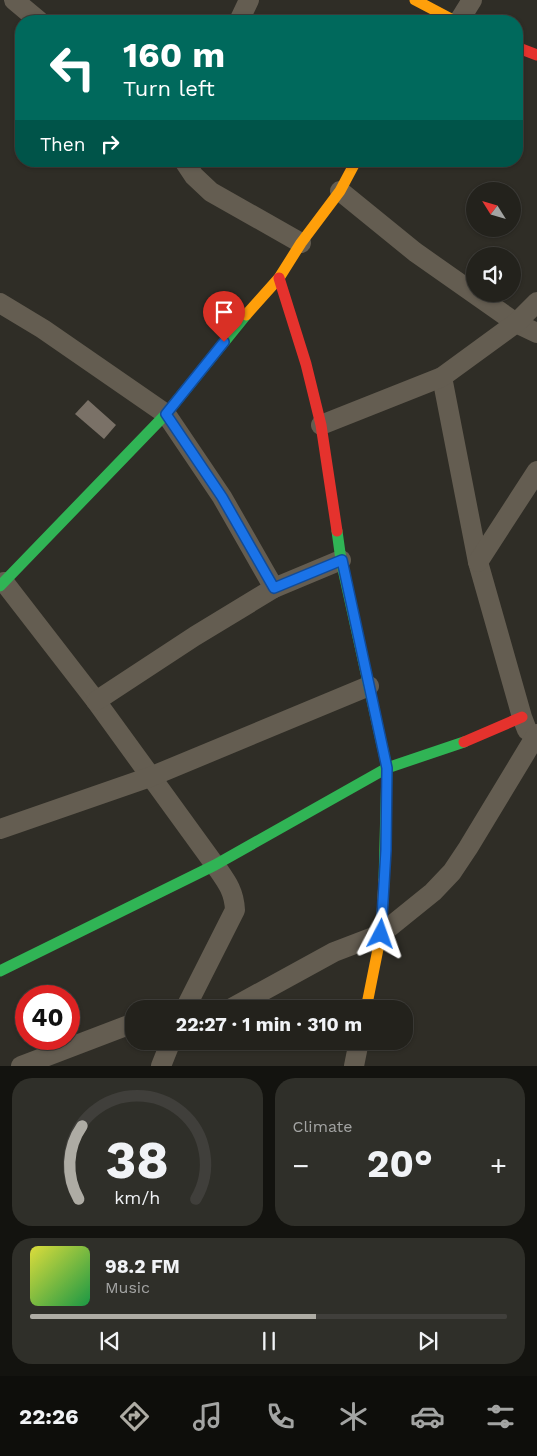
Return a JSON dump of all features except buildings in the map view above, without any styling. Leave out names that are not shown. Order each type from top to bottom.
[{"type":"main road","points":[[415,0],[439,15]]},
{"type":"main road","points":[[523,50],[537,55]]},
{"type":"main road","points":[[2,584],[166,414],[279,278],[301,243],[340,191],[353,167]]},
{"type":"main road","points":[[279,278],[306,364],[321,425],[342,560],[387,768],[386,850],[381,934],[368,1000]]},
{"type":"main road","points":[[0,971],[215,865],[387,768],[457,745],[522,717]]},
{"type":"street","points":[[14,0],[32,15]]},
{"type":"street","points":[[242,15],[250,0]]},
{"type":"street","points":[[451,15],[472,0]]},
{"type":"street","points":[[188,167],[194,176],[211,192],[301,243]]},
{"type":"street","points":[[340,191],[415,252],[516,323],[537,334]]},
{"type":"street","points":[[321,425],[442,378],[516,323],[537,302]]},
{"type":"street","points":[[0,303],[43,329],[166,414],[222,497],[274,588]]},
{"type":"street","points":[[246,1000],[334,952],[381,934],[433,892],[452,872],[468,848],[534,737],[522,717],[478,562],[442,378]]},
{"type":"street","points":[[478,562],[537,471]]},
{"type":"street","points":[[96,701],[194,636],[274,588],[342,560]]},
{"type":"street","points":[[2,584],[96,701],[215,865],[234,898],[235,910],[190,1000]]},
{"type":"street","points":[[0,829],[150,777],[369,686]]},
{"type":"street","points":[[21,1066],[125,1026]]},
{"type":"street","points":[[161,1066],[168,1050]]},
{"type":"street","points":[[354,1066],[358,1050]]},
{"type":"traffic: fast","points":[[0,586],[166,414],[246,315]]},
{"type":"traffic: fast","points":[[337,531],[341,560],[387,768],[384,880]]},
{"type":"traffic: fast","points":[[0,971],[215,865],[387,768],[464,742]]},
{"type":"traffic: slow","points":[[415,0],[444,15]]},
{"type":"traffic: slow","points":[[246,315],[279,278],[301,243],[340,191],[353,167]]},
{"type":"traffic: slow","points":[[368,1000],[381,934],[384,880]]},
{"type":"traffic: jam","points":[[523,50],[537,55]]},
{"type":"traffic: jam","points":[[279,278],[306,364],[321,425],[337,531]]},
{"type":"traffic: jam","points":[[464,742],[522,717]]},
{"type":"route","points":[[224,342],[166,414],[222,497],[274,588],[342,560],[387,768],[386,850],[381,934]]}]
